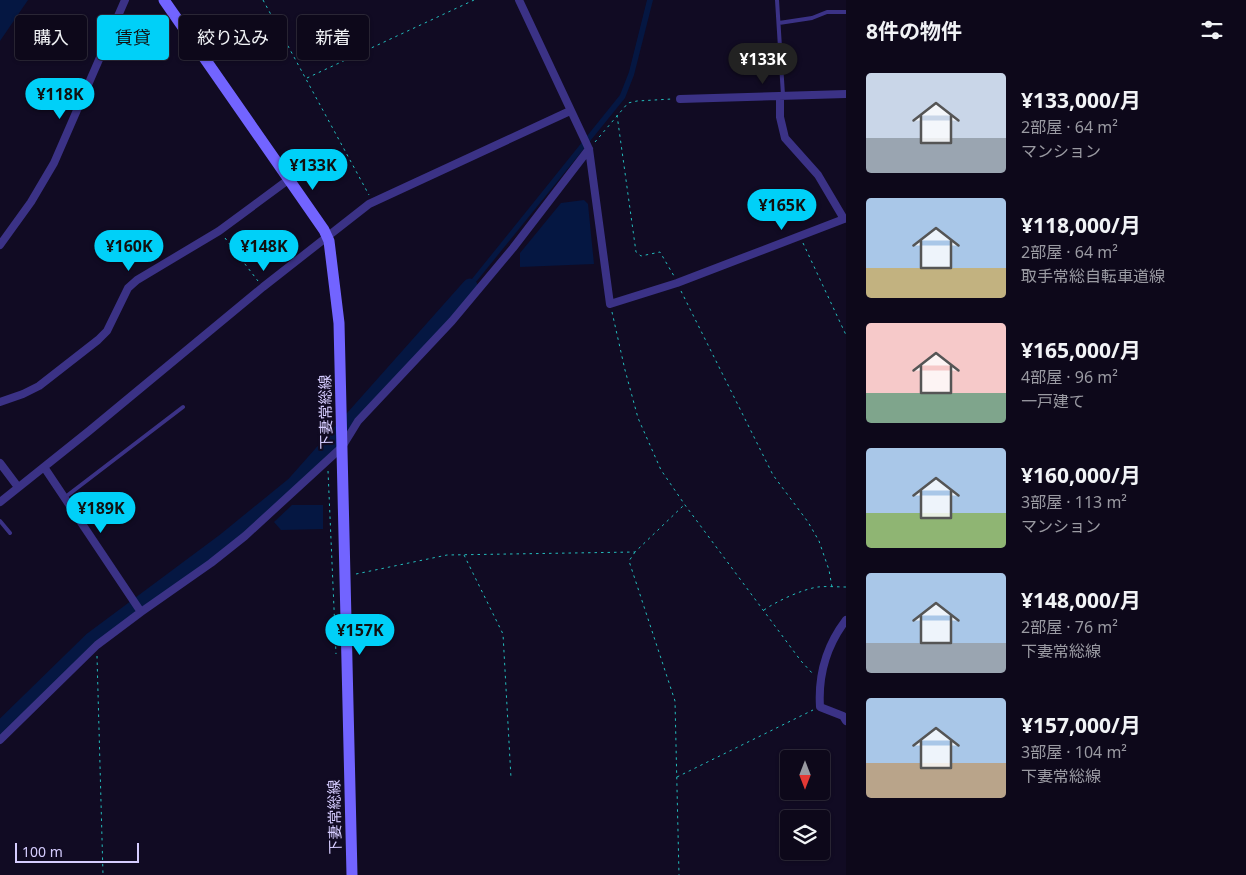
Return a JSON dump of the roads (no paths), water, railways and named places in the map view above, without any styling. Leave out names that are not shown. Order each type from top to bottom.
[{"type":"main road","name":"下妻常総線","points":[[164,0],[328,236],[339,324],[352,875]]},
{"type":"street","points":[[0,245],[31,202],[54,163],[125,0]]},
{"type":"street","points":[[519,0],[589,148],[610,304],[678,283],[844,219],[818,175],[785,138],[780,117],[781,96]]},
{"type":"street","points":[[680,99],[846,94]]},
{"type":"street","points":[[0,502],[263,287],[373,202],[570,111]]},
{"type":"street","points":[[0,740],[97,645],[211,563],[245,536],[328,460],[358,421],[452,321],[513,248],[589,148]]},
{"type":"street","points":[[0,402],[39,386],[98,340],[107,331],[128,288],[137,280],[219,230],[288,180]]},
{"type":"street","points":[[0,463],[18,487]]},
{"type":"street","points":[[44,467],[141,612]]},
{"type":"street","points":[[846,620],[838,630],[828,650],[821,676],[820,707],[843,716],[846,721]]},
{"type":"lane","points":[[777,0],[781,96]]},
{"type":"lane","points":[[779,23],[812,18],[828,12],[846,12]]},
{"type":"lane","points":[[64,498],[183,407]]},
{"type":"lane","points":[[0,520],[10,534]]},
{"type":"water","points":[[0,0],[28,0],[18,15],[15,15],[15,19],[0,41]]},
{"type":"water","points":[[647,0],[653,0],[634,75],[625,98],[459,303],[455,300],[620,95],[629,72]]},
{"type":"water","points":[[584,200],[588,204],[594,264],[520,267],[520,253],[561,203]]},
{"type":"water","points":[[292,505],[323,505],[323,529],[281,530],[274,522]]},
{"type":"waterway","points":[[0,729],[91,640],[224,541],[294,484],[470,286]]}]
